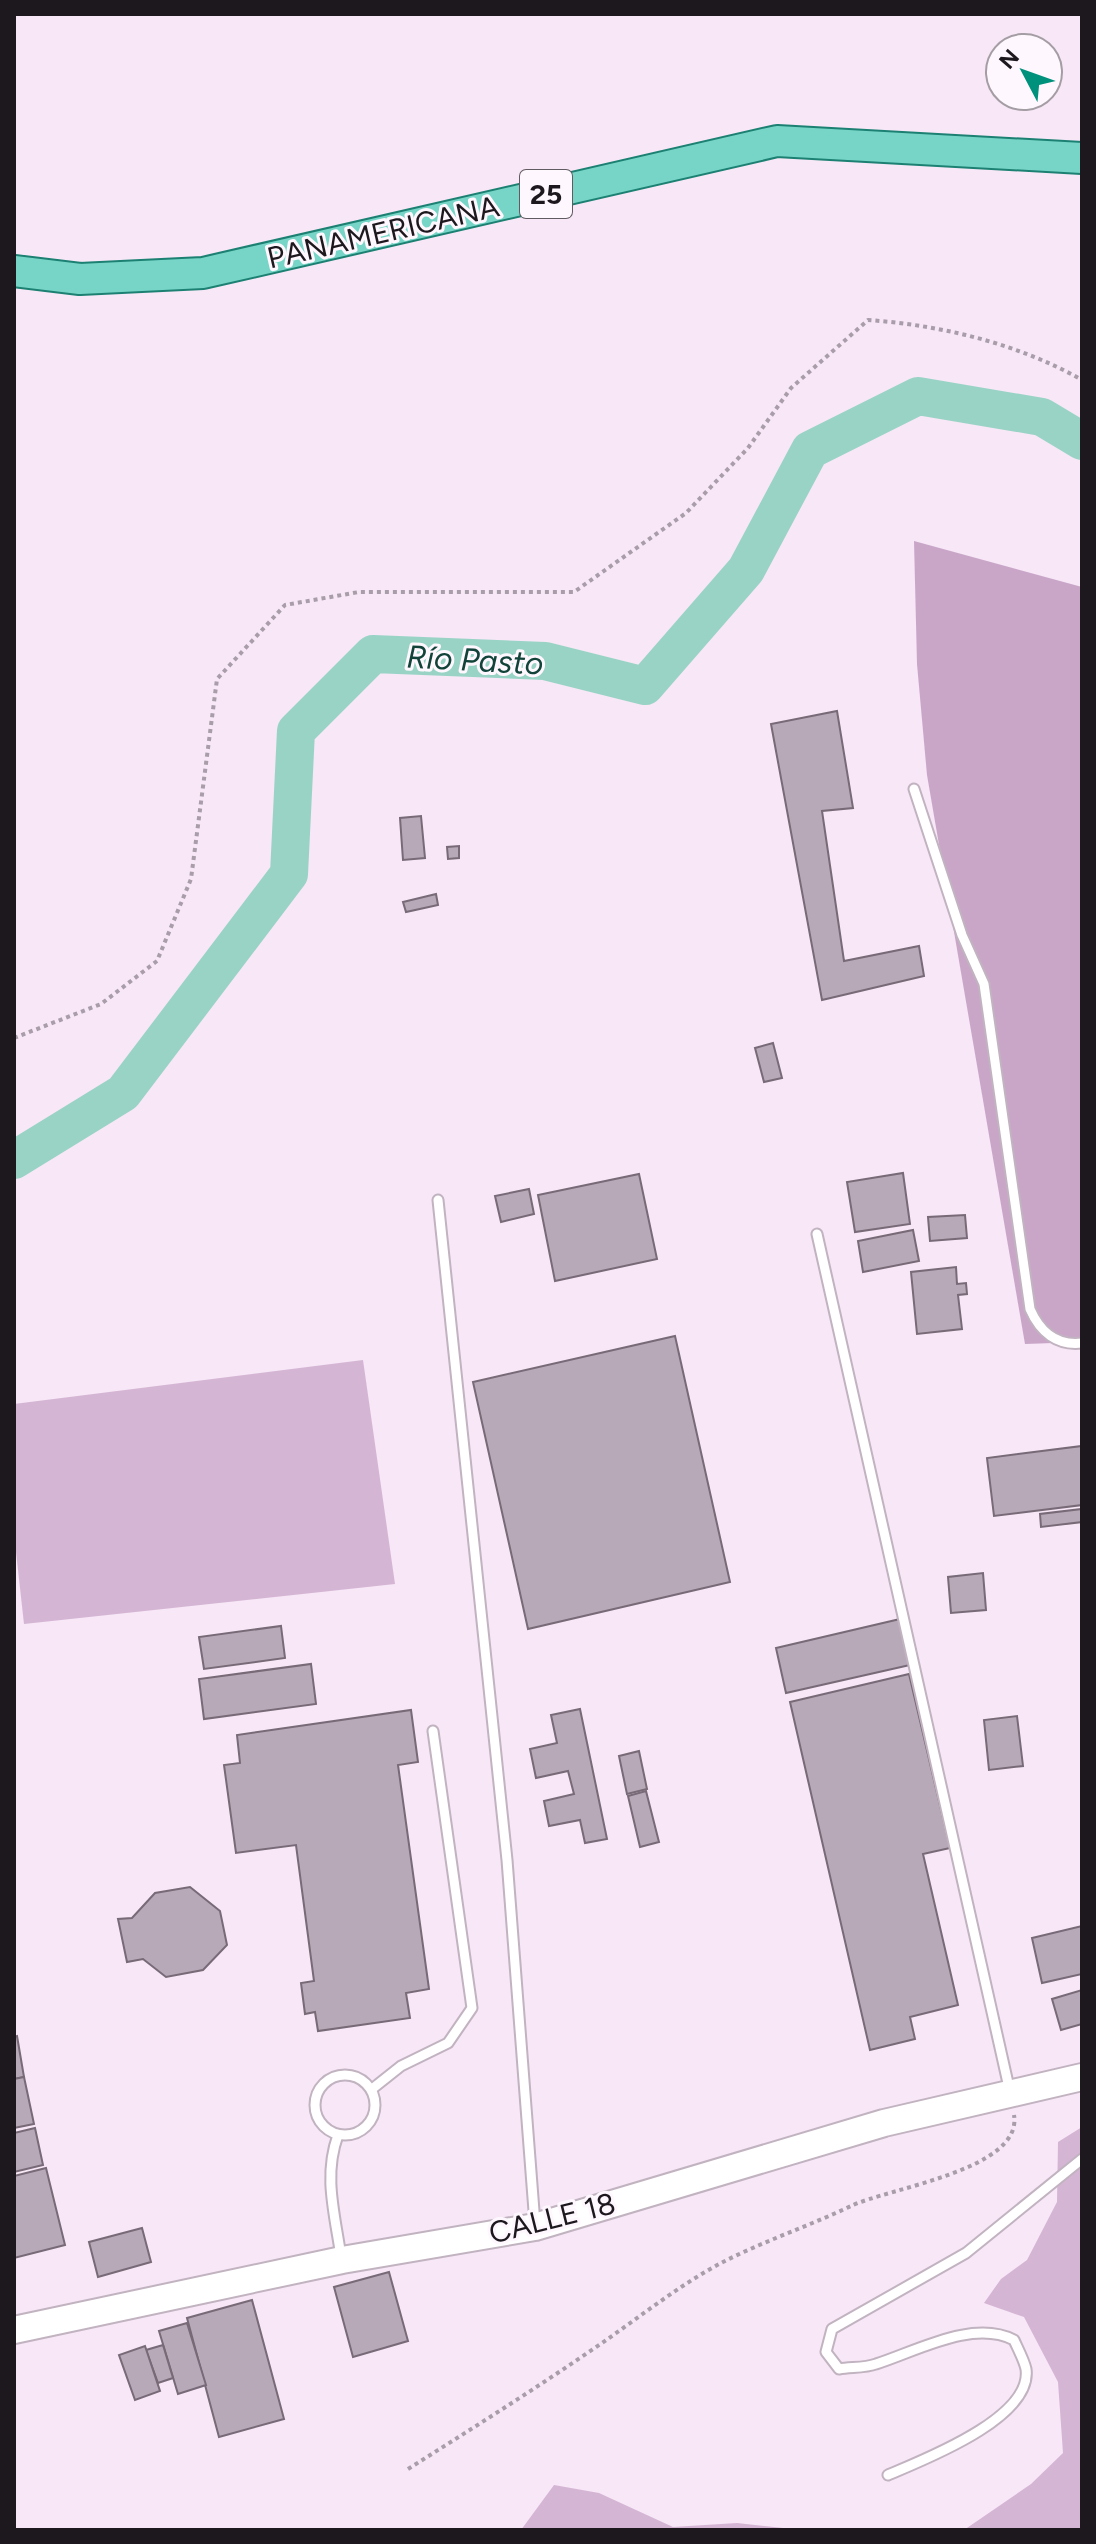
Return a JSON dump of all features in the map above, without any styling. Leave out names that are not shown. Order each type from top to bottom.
[{"type":"main road","name":"PANAMERICANA","points":[[14,271],[80,279],[203,273],[777,141],[1082,158]]},
{"type":"main road","name":"CALLE 18","points":[[14,2330],[342,2260],[535,2227],[884,2123],[1082,2077]]},
{"type":"lane","points":[[914,789],[962,935],[984,984],[1030,1309],[1035,1321],[1054,1339],[1067,1345],[1082,1343]]},
{"type":"lane","points":[[438,1200],[507,1860],[535,2227]]},
{"type":"lane","points":[[817,1234],[1010,2092]]},
{"type":"lane","points":[[372,2089],[401,2066],[448,2043],[472,2008],[433,1731]]},
{"type":"lane","points":[[353,2074],[372,2089],[375,2112],[361,2131],[338,2135],[319,2121],[315,2097],[329,2078],[353,2074]]},
{"type":"lane","points":[[338,2135],[329,2159],[329,2175],[342,2260]]},
{"type":"lane","points":[[888,2475],[963,2442],[1018,2399],[1026,2370],[1014,2340],[987,2331],[873,2365],[839,2369],[826,2352],[832,2329],[966,2253],[1082,2159]]},
{"type":"path","points":[[14,1038],[101,1004],[157,961],[191,879],[217,679],[285,605],[359,592],[574,592],[686,513],[748,448],[791,388],[868,320],[922,323],[1049,362],[1082,380]]},
{"type":"path","points":[[408,2469],[519,2399],[723,2262],[794,2234],[866,2198],[942,2178],[1007,2146],[1016,2126],[1010,2092]]},
{"type":"shaded area","points":[[914,541],[1082,587],[1082,1342],[1025,1344],[927,775],[917,664]]},
{"type":"shaded area","points":[[363,1360],[395,1584],[24,1624],[14,1534],[14,1404]]},
{"type":"shaded area","points":[[1082,2127],[1082,2530],[964,2530],[1031,2484],[1063,2453],[1058,2382],[1024,2317],[984,2303],[1001,2279],[1027,2260],[1057,2202],[1058,2142]]},
{"type":"shaded area","points":[[554,2485],[599,2493],[673,2527],[737,2523],[802,2530],[521,2530]]},
{"type":"building","points":[[837,711],[853,808],[822,811],[844,961],[919,946],[924,976],[822,1000],[771,724]]},
{"type":"building","points":[[421,816],[425,858],[403,860],[400,818]]},
{"type":"building","points":[[459,846],[459,858],[448,859],[447,847]]},
{"type":"building","points":[[436,894],[438,905],[406,912],[403,902]]},
{"type":"building","points":[[773,1043],[782,1078],[764,1082],[755,1048]]},
{"type":"building","points":[[903,1173],[910,1224],[855,1232],[847,1182]]},
{"type":"building","points":[[639,1174],[657,1259],[555,1281],[538,1195]]},
{"type":"building","points":[[529,1189],[534,1214],[501,1222],[495,1196]]},
{"type":"building","points":[[965,1215],[967,1238],[930,1241],[928,1217]]},
{"type":"building","points":[[913,1230],[919,1261],[863,1272],[858,1241]]},
{"type":"building","points":[[956,1267],[957,1284],[966,1283],[967,1294],[958,1295],[962,1329],[917,1334],[911,1272]]},
{"type":"building","points":[[675,1336],[730,1582],[528,1629],[473,1382]]},
{"type":"building","points":[[1082,1446],[1082,1505],[994,1516],[987,1458]]},
{"type":"building","points":[[1082,1509],[1082,1522],[1041,1527],[1040,1514]]},
{"type":"building","points":[[983,1573],[986,1610],[951,1613],[948,1577]]},
{"type":"building","points":[[900,1619],[910,1665],[786,1693],[776,1648]]},
{"type":"building","points":[[281,1626],[285,1658],[204,1669],[199,1637]]},
{"type":"building","points":[[311,1664],[316,1704],[204,1719],[199,1679]]},
{"type":"building","points":[[909,1674],[950,1848],[923,1854],[958,2005],[910,2017],[915,2039],[870,2050],[790,1702]]},
{"type":"building","points":[[580,1709],[607,1839],[585,1843],[580,1820],[549,1826],[544,1801],[574,1794],[568,1771],[536,1778],[530,1749],[557,1743],[551,1715]]},
{"type":"building","points":[[411,1710],[418,1762],[398,1765],[429,1989],[406,1993],[410,2018],[318,2031],[315,2012],[305,2014],[301,1983],[314,1981],[296,1845],[236,1853],[224,1765],[240,1763],[237,1735]]},
{"type":"building","points":[[1017,1716],[1023,1766],[989,1770],[984,1720]]},
{"type":"building","points":[[639,1751],[647,1789],[627,1794],[619,1756]]},
{"type":"building","points":[[646,1791],[659,1842],[640,1847],[628,1796]]},
{"type":"building","points":[[190,1887],[220,1911],[227,1945],[203,1970],[166,1977],[143,1959],[127,1962],[118,1919],[132,1918],[155,1893]]},
{"type":"building","points":[[1082,1926],[1082,1974],[1042,1983],[1032,1938]]},
{"type":"building","points":[[1082,1990],[1082,2024],[1061,2030],[1052,1999]]},
{"type":"building","points":[[17,2036],[24,2077],[14,2079],[14,2037]]},
{"type":"building","points":[[24,2077],[34,2124],[14,2128],[14,2079]]},
{"type":"building","points":[[35,2128],[43,2165],[14,2172],[14,2133]]},
{"type":"building","points":[[46,2168],[65,2245],[14,2258],[14,2176]]},
{"type":"building","points":[[142,2228],[151,2262],[98,2277],[89,2242]]},
{"type":"building","points":[[389,2272],[408,2341],[353,2357],[334,2287]]},
{"type":"building","points":[[252,2300],[284,2419],[219,2437],[187,2318]]},
{"type":"building","points":[[187,2323],[206,2385],[178,2394],[159,2331]]},
{"type":"building","points":[[163,2345],[173,2378],[158,2383],[146,2350]]},
{"type":"building","points":[[145,2346],[160,2391],[135,2400],[119,2355]]},
{"type":"waterway","name":"Río Pasto","points":[[14,1160],[123,1093],[289,874],[296,731],[373,654],[545,661],[645,686],[746,570],[810,450],[918,396],[1042,417],[1082,441]]}]
